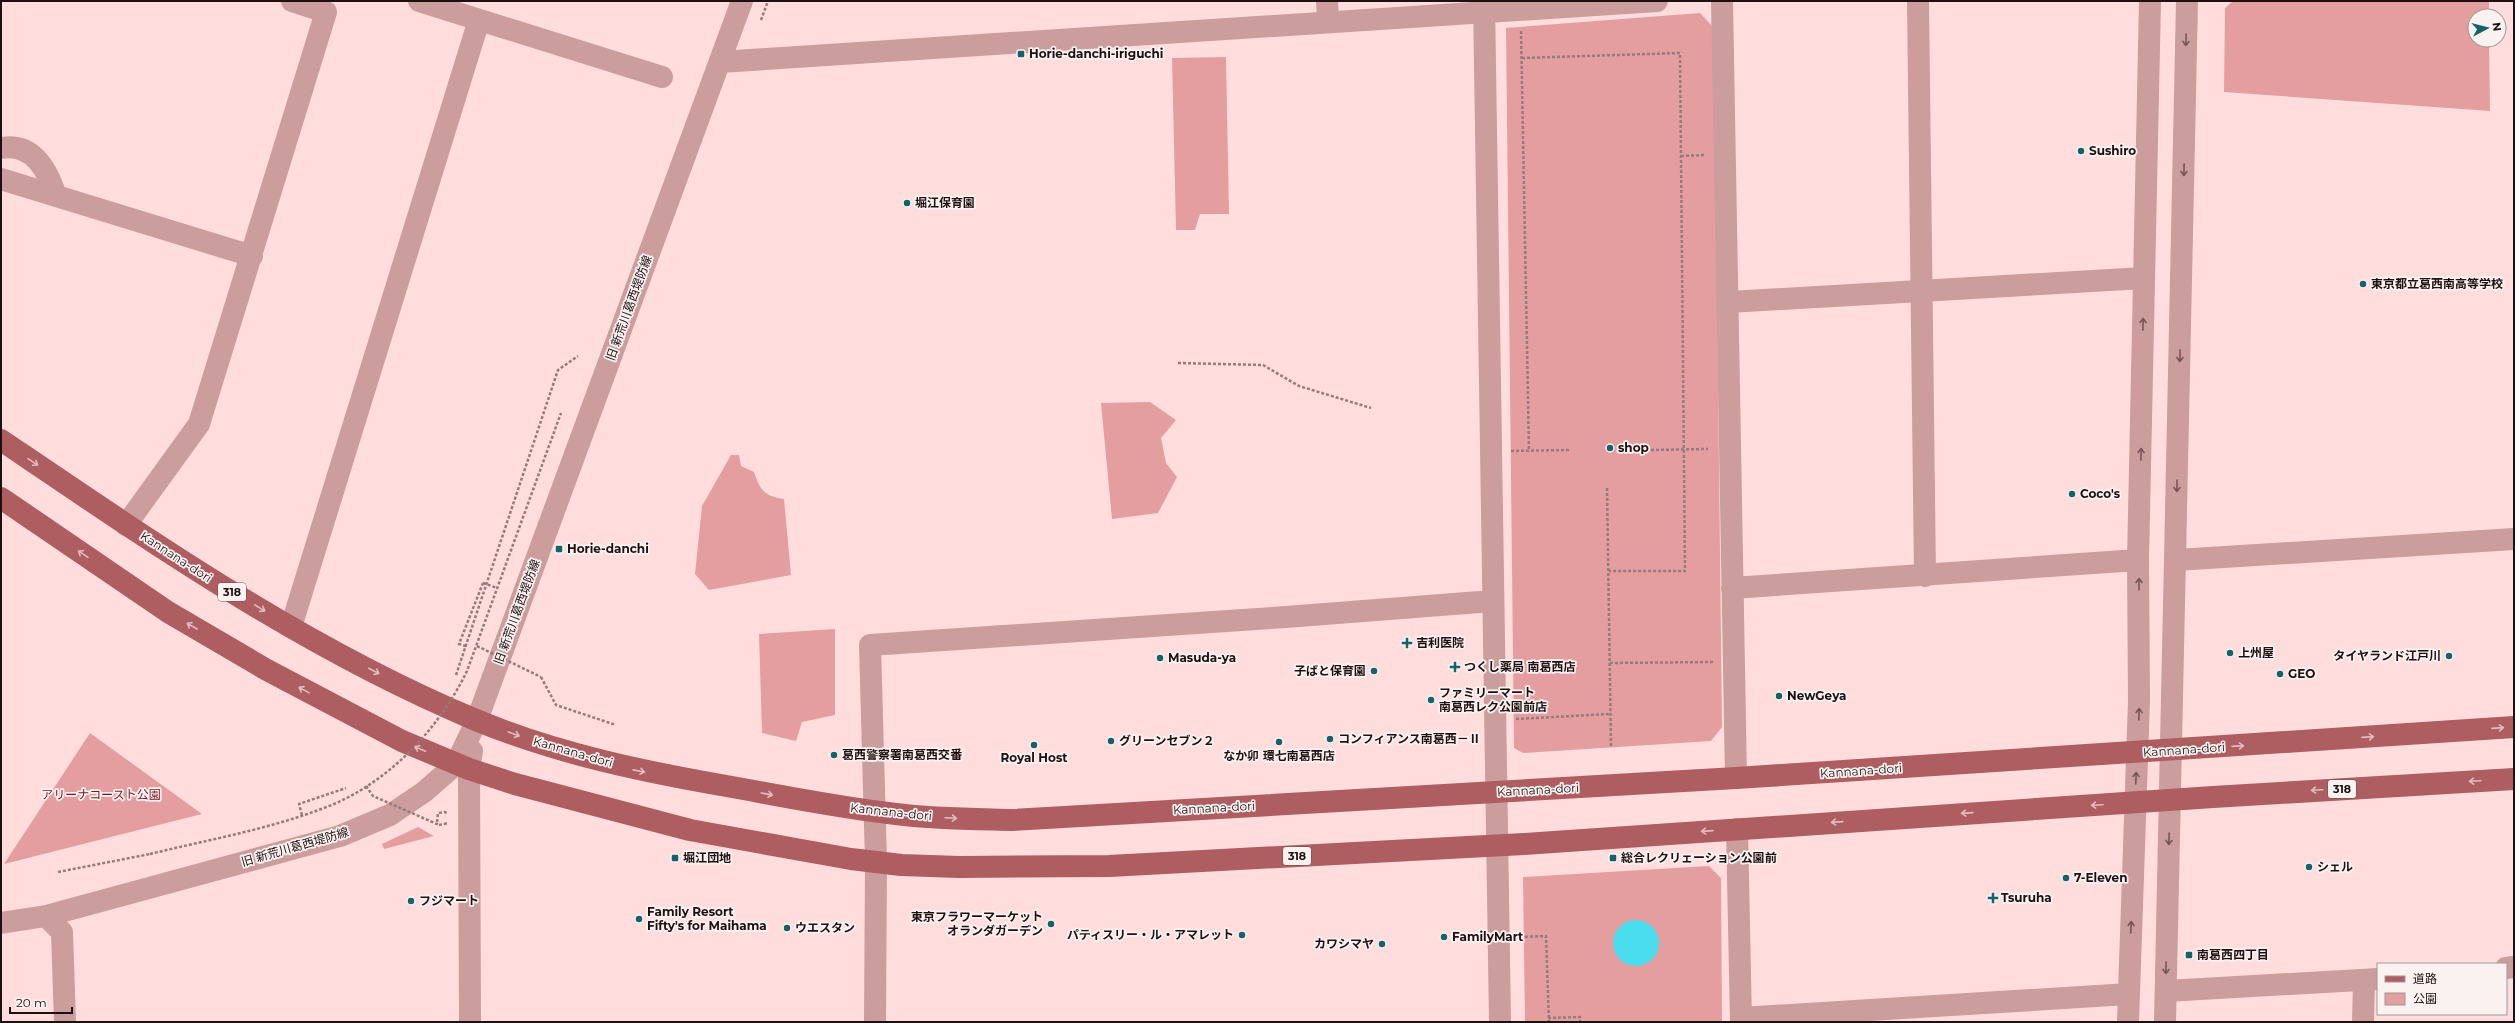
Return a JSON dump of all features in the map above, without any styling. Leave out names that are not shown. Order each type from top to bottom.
[{"type":"main road","name":"Kannana-dori","points":[[1,440],[126,525],[200,573],[291,627],[410,690],[478,720],[528,739],[634,770],[875,812],[1012,820],[1497,793],[2172,751],[2514,727]]},
{"type":"main road","name":"318","points":[[1,498],[168,612],[330,704],[402,741],[463,766],[515,784],[690,830],[876,862],[959,867],[1109,866],[1497,845],[2514,778]]},
{"type":"street","points":[[126,525],[199,424],[326,12],[292,1]]},
{"type":"street","points":[[420,1],[662,76]]},
{"type":"street","name":"旧 新荒川葛西堤防線","points":[[1,923],[46,916],[340,836],[390,814],[463,766],[478,720],[742,1]]},
{"type":"street","points":[[1327,1],[1328,22]]},
{"type":"street","points":[[720,62],[1328,22],[1484,7],[1657,1]]},
{"type":"street","points":[[1722,1],[1729,302],[1732,588],[1736,778]]},
{"type":"street","points":[[1918,1],[1925,576]]},
{"type":"street","points":[[2128,1022],[2136,802],[2138,560],[2150,1]]},
{"type":"street","points":[[2165,1022],[2187,1]]},
{"type":"street","points":[[1484,7],[1492,601],[1497,793],[1500,1022]]},
{"type":"street","points":[[291,627],[479,20]]},
{"type":"street","points":[[1,148],[8,146],[35,155],[50,176],[56,196]]},
{"type":"street","points":[[1,179],[252,256]]},
{"type":"street","points":[[1729,302],[2144,278]]},
{"type":"street","points":[[2176,560],[2514,539]]},
{"type":"street","points":[[1732,588],[1925,576],[2138,560]]},
{"type":"street","points":[[875,1022],[876,862],[870,645],[1278,618],[1492,601]]},
{"type":"street","points":[[463,766],[470,1022]]},
{"type":"street","points":[[1737,829],[1741,1020],[1930,1014],[2129,994]]},
{"type":"street","points":[[46,916],[62,932],[65,1022]]},
{"type":"street","points":[[2166,991],[2371,979],[2363,1022]]},
{"type":"path","points":[[761,20],[768,1]]},
{"type":"path","points":[[1521,27],[1528,451]]},
{"type":"path","points":[[1522,58],[1680,53],[1685,571],[1608,571]]},
{"type":"path","points":[[456,675],[558,370],[578,356]]},
{"type":"path","points":[[1178,363],[1263,365],[1299,386],[1371,408]]},
{"type":"path","points":[[58,872],[150,854],[302,815],[335,803],[366,786],[405,755],[438,720],[454,698],[477,646],[561,413]]},
{"type":"path","points":[[1651,450],[1712,449]]},
{"type":"path","points":[[1511,452],[1571,450]]},
{"type":"path","points":[[1607,488],[1611,747]]},
{"type":"path","points":[[466,646],[459,644],[483,582],[497,588]]},
{"type":"path","points":[[477,646],[541,677],[556,705],[616,725]]},
{"type":"path","points":[[1610,663],[1721,662]]},
{"type":"path","points":[[1514,719],[1610,714]]},
{"type":"path","points":[[366,786],[373,796],[439,825],[448,823],[448,814],[445,812],[438,814],[437,822]]},
{"type":"path","points":[[302,815],[299,804],[346,788]]},
{"type":"path","points":[[1515,937],[1546,936],[1549,1022]]},
{"type":"path","points":[[1548,1018],[1580,1017],[1580,1022]]},
{"type":"green space","points":[[2233,1],[2489,1],[2489,8],[2467,8],[2467,48],[2489,48],[2490,111],[2224,92],[2225,8]]},
{"type":"green space","points":[[1700,13],[1714,28],[1722,727],[1711,741],[1523,753],[1514,748],[1506,28]]},
{"type":"green space","points":[[1226,57],[1229,214],[1200,214],[1195,230],[1176,230],[1172,58]]},
{"type":"green space","points":[[1150,402],[1176,420],[1161,438],[1166,463],[1177,477],[1158,513],[1112,519],[1101,403]]},
{"type":"green space","points":[[731,455],[739,455],[741,466],[754,472],[758,483],[767,494],[784,499],[791,575],[709,590],[695,574],[702,506]]},
{"type":"green space","points":[[835,629],[835,715],[802,722],[796,741],[762,733],[759,634]]},
{"type":"green space","name":"アリーナコースト公園","points":[[90,733],[202,814],[4,864]]},
{"type":"green space","points":[[418,827],[434,836],[384,849],[382,844]]},
{"type":"green space","points":[[1709,866],[1721,878],[1722,1022],[1525,1022],[1523,877]]},
{"type":"water","points":[[1631,920],[1641,920],[1649,924],[1655,930],[1659,938],[1659,948],[1655,956],[1649,962],[1641,966],[1631,966],[1623,962],[1617,956],[1613,948],[1613,938],[1617,930],[1623,924]]},
{"type":"place","name":"Horie-danchi-iriguchi","points":[[1021,54]]},
{"type":"place","name":"Sushiro","points":[[2081,151]]},
{"type":"place","name":"堀江保育園","points":[[907,203]]},
{"type":"place","name":"東京都立葛西南高等学校","points":[[2363,284]]},
{"type":"place","name":"shop","points":[[1610,448]]},
{"type":"place","name":"Coco's","points":[[2072,494]]},
{"type":"place","name":"Horie-danchi","points":[[559,549]]},
{"type":"place","name":"吉利医院","points":[[1407,643]]},
{"type":"place","name":"上州屋","points":[[2230,653]]},
{"type":"place","name":"タイヤランド江戸川","points":[[2449,656]]},
{"type":"place","name":"Masuda-ya","points":[[1160,658]]},
{"type":"place","name":"つくし薬局 南葛西店","points":[[1455,667]]},
{"type":"place","name":"子ばと保育園","points":[[1374,671]]},
{"type":"place","name":"GEO","points":[[2280,674]]},
{"type":"place","name":"NewGeya","points":[[1779,696]]},
{"type":"place","name":"ファミリーマート 南葛西レク公園前店","points":[[1431,700]]},
{"type":"place","name":"コンフィアンス南葛西－Ⅱ","points":[[1330,739]]},
{"type":"place","name":"グリーンセブン２","points":[[1111,741]]},
{"type":"place","name":"なか卯 環七南葛西店","points":[[1279,742]]},
{"type":"place","name":"Royal Host","points":[[1034,745]]},
{"type":"place","name":"葛西警察署南葛西交番","points":[[834,755]]},
{"type":"place","name":"堀江団地","points":[[675,858]]},
{"type":"place","name":"総合レクリェーション公園前","points":[[1613,858]]},
{"type":"place","name":"シェル","points":[[2309,867]]},
{"type":"place","name":"7-Eleven","points":[[2066,878]]},
{"type":"place","name":"Tsuruha","points":[[1993,898]]},
{"type":"place","name":"フジマート","points":[[411,901]]},
{"type":"place","name":"Family Resort Fifty's for Maihama","points":[[639,919]]},
{"type":"place","name":"東京フラワーマーケット オランダガーデン","points":[[1051,924]]},
{"type":"place","name":"ウエスタン","points":[[787,928]]},
{"type":"place","name":"パティスリー・ル・アマレット","points":[[1242,935]]},
{"type":"place","name":"FamilyMart","points":[[1444,937]]},
{"type":"place","name":"カワシマヤ","points":[[1382,944]]},
{"type":"place","name":"南葛西四丁目","points":[[2189,955]]}]
